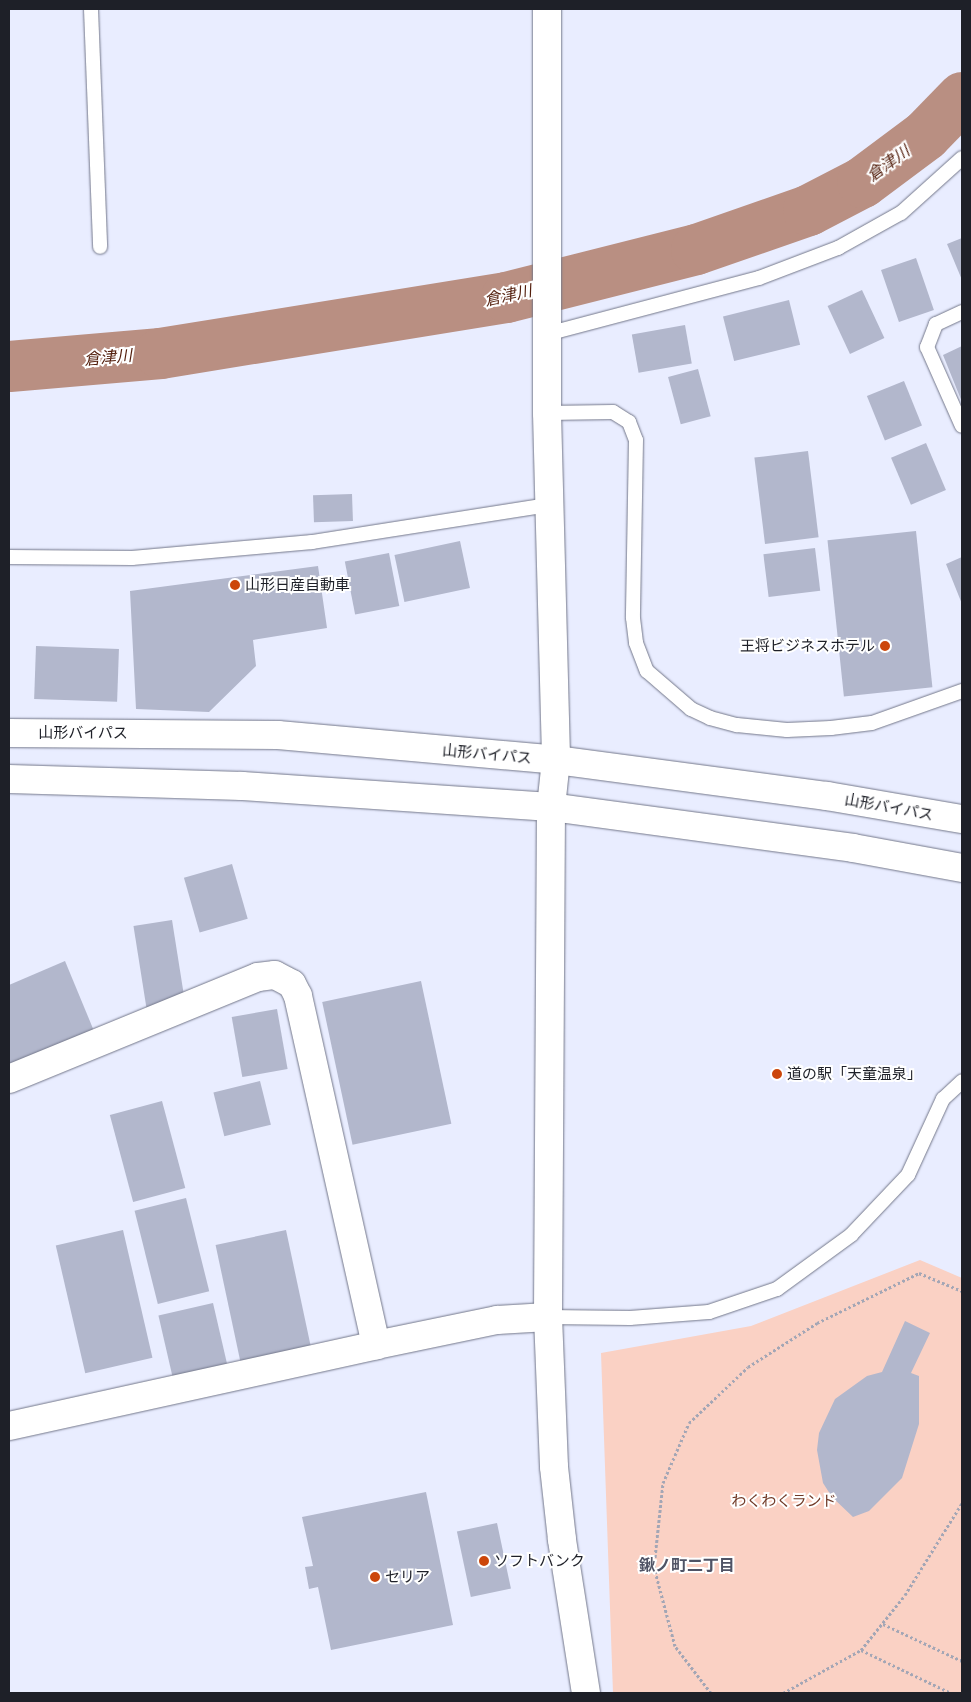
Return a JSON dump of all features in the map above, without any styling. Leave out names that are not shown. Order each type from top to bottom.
[{"type":"main road","points":[[547,9],[547,413],[556,760],[551,807],[548,1317],[554,1467],[562,1540],[586,1693]]},
{"type":"main road","name":"山形バイパス","points":[[9,733],[278,735],[556,760],[827,796],[962,819]]},
{"type":"main road","points":[[9,779],[242,786],[551,807],[853,848],[962,868]]},
{"type":"main road","points":[[9,1079],[258,977],[275,975],[292,984],[298,996],[376,1344]]},
{"type":"main road","points":[[9,1426],[376,1344],[497,1320],[548,1317]]},
{"type":"lane","points":[[91,9],[100,247]]},
{"type":"lane","points":[[547,327],[759,278],[838,248],[900,213],[962,158]]},
{"type":"lane","points":[[962,312],[936,324],[927,347],[962,426]]},
{"type":"lane","points":[[547,413],[613,412],[628,422],[636,440],[633,618],[636,642],[647,671],[691,708],[710,718],[737,725],[787,730],[831,728],[872,723],[962,691]]},
{"type":"lane","points":[[9,558],[132,558],[312,542],[549,505]]},
{"type":"lane","points":[[548,1317],[630,1318],[709,1312],[776,1289],[851,1235],[908,1175],[943,1099],[962,1081]]},
{"type":"path","points":[[711,1693],[675,1646],[654,1566],[663,1483],[689,1423],[748,1367],[816,1323],[919,1273],[962,1291]]},
{"type":"path","points":[[783,1693],[861,1650],[905,1595],[962,1503]]},
{"type":"path","points":[[882,1624],[962,1661]]},
{"type":"path","points":[[861,1650],[951,1693]]},
{"type":"green space","name":"わくわくランド","points":[[920,1260],[962,1278],[962,1693],[613,1693],[601,1353],[751,1326]]},
{"type":"building","points":[[962,238],[962,280],[947,244]]},
{"type":"building","points":[[916,258],[934,310],[899,322],[881,270]]},
{"type":"building","points":[[862,290],[884,338],[850,354],[828,306]]},
{"type":"building","points":[[789,300],[800,345],[734,361],[723,316]]},
{"type":"building","points":[[685,325],[692,363],[639,373],[632,334]]},
{"type":"building","points":[[962,346],[962,402],[943,355]]},
{"type":"building","points":[[698,369],[711,416],[681,424],[668,377]]},
{"type":"building","points":[[904,381],[922,426],[885,440],[867,396]]},
{"type":"building","points":[[926,443],[946,490],[911,505],[891,458]]},
{"type":"building","points":[[808,451],[819,537],[765,544],[754,458]]},
{"type":"building","points":[[352,494],[353,521],[314,522],[313,495]]},
{"type":"building","points":[[916,531],[932,687],[844,696],[827,540]]},
{"type":"building","points":[[460,541],[470,588],[404,602],[394,555]]},
{"type":"building","points":[[815,548],[820,591],[769,597],[763,554]]},
{"type":"building","points":[[389,553],[399,606],[355,615],[345,562]]},
{"type":"building","points":[[962,557],[962,604],[946,564]]},
{"type":"building","points":[[318,566],[327,628],[253,640],[256,666],[209,712],[136,709],[130,591]]},
{"type":"building","points":[[36,646],[119,649],[117,702],[34,699]]},
{"type":"building","points":[[232,864],[248,919],[200,933],[184,878]]},
{"type":"building","points":[[172,920],[185,1002],[146,1008],[133,926]]},
{"type":"building","points":[[65,961],[94,1031],[9,1067],[9,985]]},
{"type":"building","points":[[421,981],[451,1124],[353,1145],[322,1002]]},
{"type":"building","points":[[277,1009],[288,1069],[242,1077],[232,1017]]},
{"type":"building","points":[[260,1081],[271,1125],[224,1136],[213,1093]]},
{"type":"building","points":[[162,1101],[185,1188],[133,1202],[110,1115]]},
{"type":"building","points":[[186,1198],[209,1291],[158,1304],[135,1211]]},
{"type":"building","points":[[123,1230],[152,1358],[85,1373],[56,1246]]},
{"type":"building","points":[[286,1230],[311,1348],[241,1363],[216,1245]]},
{"type":"building","points":[[213,1303],[228,1366],[173,1379],[158,1316]]},
{"type":"building","points":[[905,1321],[930,1333],[911,1373],[919,1376],[919,1424],[902,1478],[869,1511],[853,1517],[832,1497],[823,1483],[817,1450],[819,1433],[835,1399],[867,1376],[882,1372]]},
{"type":"building","name":"セリア","points":[[426,1492],[453,1625],[331,1650],[318,1587],[309,1589],[305,1567],[313,1566],[302,1517]]},
{"type":"building","name":"ソフトバンク","points":[[497,1523],[511,1589],[471,1597],[457,1532]]},
{"type":"waterway","name":"倉津川","points":[[9,366],[160,353],[506,297],[696,249],[808,210],[862,182],[925,135],[962,97]]},
{"type":"place","name":"山形日産自動車","points":[[235,585]]},
{"type":"place","name":"王将ビジネスホテル","points":[[885,646]]},
{"type":"place","name":"道の駅「天童温泉」","points":[[777,1074]]},
{"type":"place","name":"ソフトバンク","points":[[484,1561]]},
{"type":"place","name":"セリア","points":[[375,1577]]},
{"type":"district","name":"鍬ノ町二丁目","points":[[687,1565]]}]
